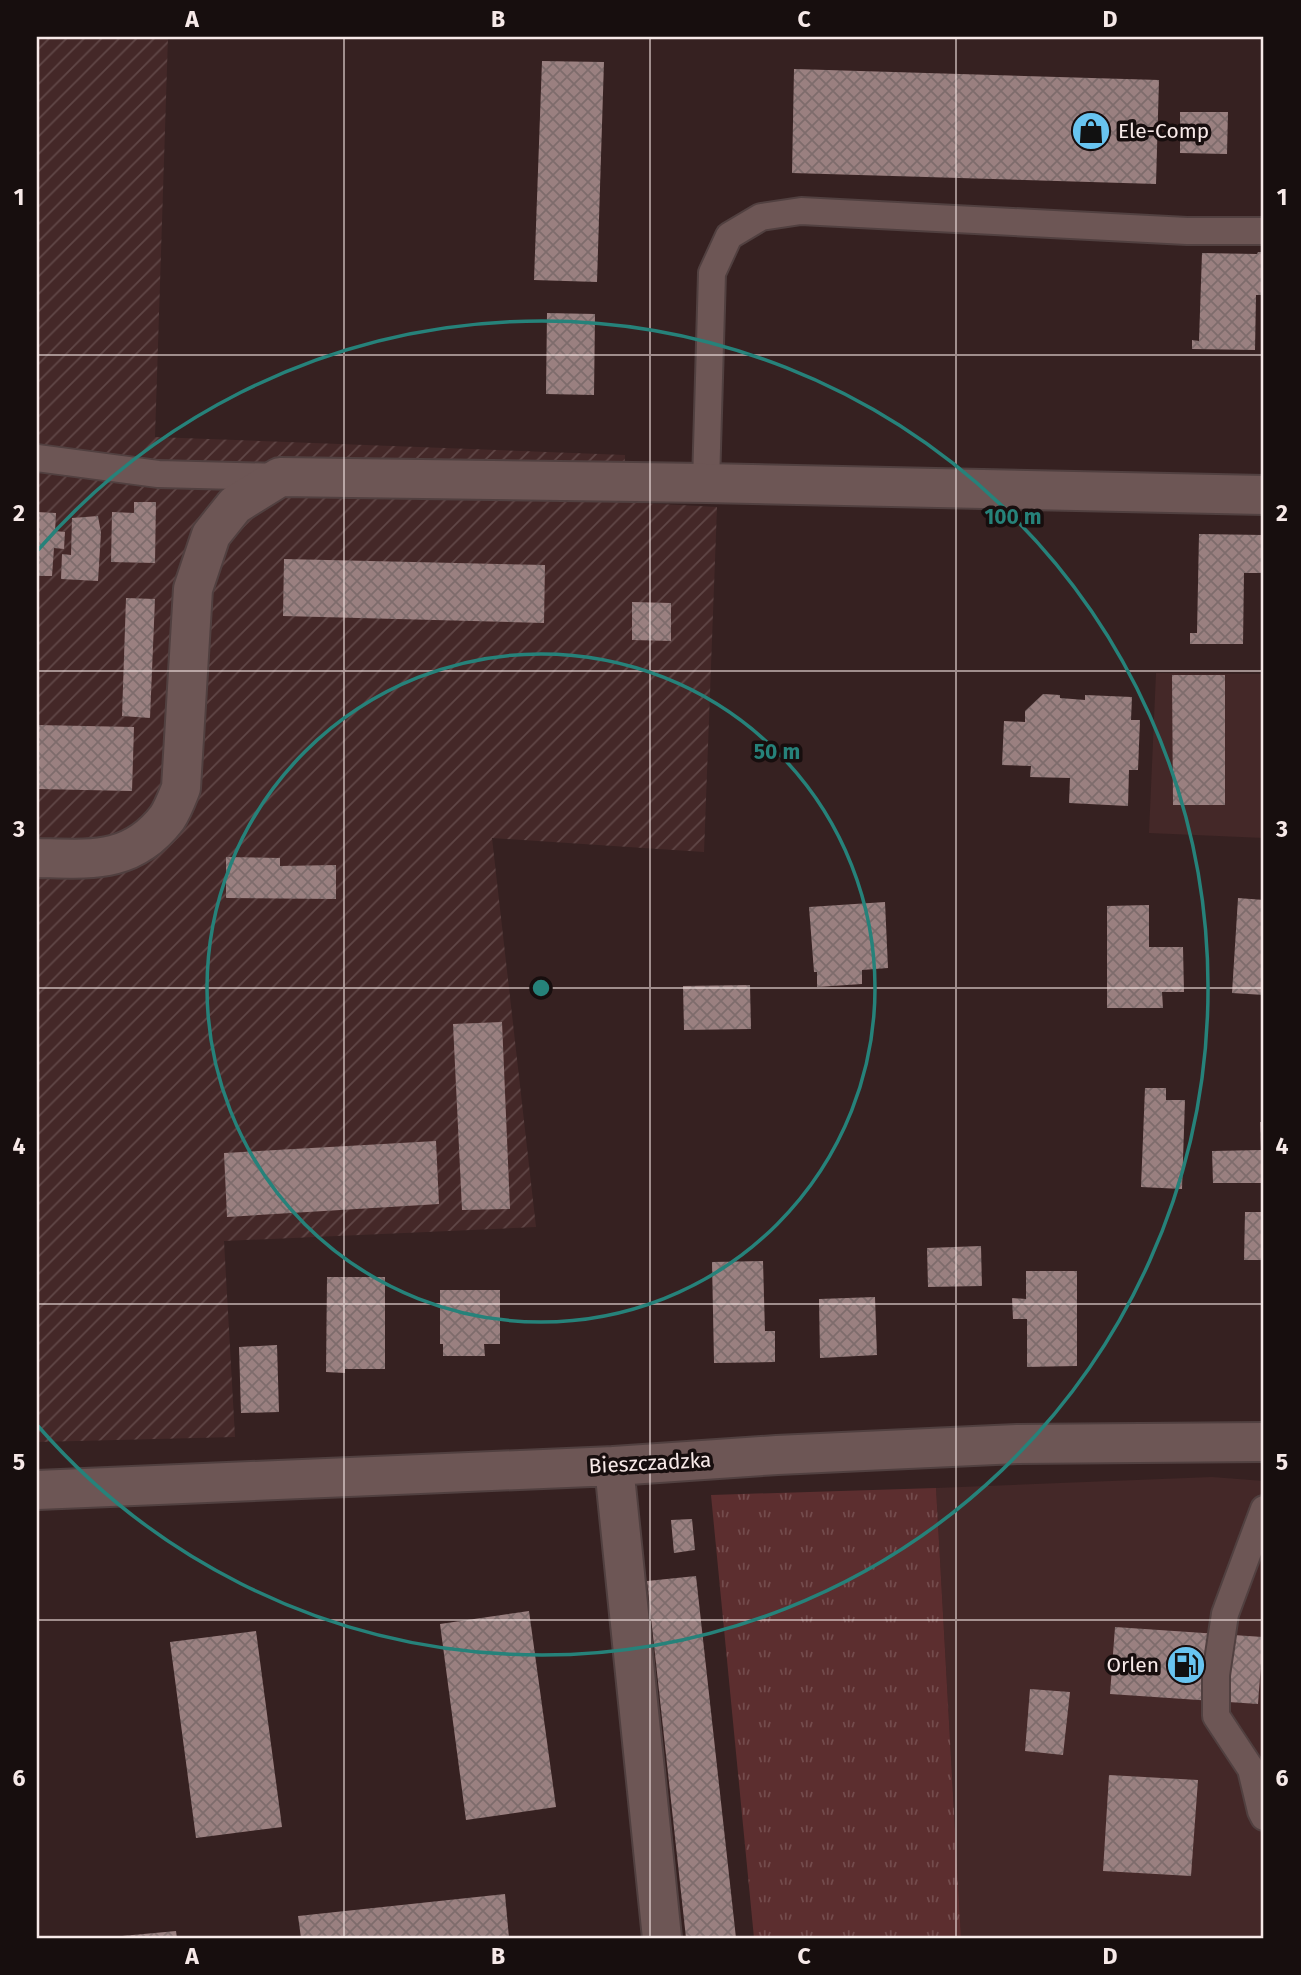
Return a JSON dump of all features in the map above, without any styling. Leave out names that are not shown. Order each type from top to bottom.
[{"type":"street","points":[[37,858],[97,859],[123,853],[149,838],[168,816],[181,788],[193,589],[207,546],[211,535],[235,505],[280,477],[1264,495]]},
{"type":"street","name":"Bieszczadzka","points":[[37,1490],[614,1466],[1017,1444],[1264,1442]]},
{"type":"street","points":[[614,1466],[662,1938]]},
{"type":"lane","points":[[706,483],[712,273],[729,236],[761,218],[801,211],[1187,231],[1264,231]]},
{"type":"lane","points":[[37,458],[158,474],[280,477]]},
{"type":"lane","points":[[1264,1508],[1225,1614],[1216,1675],[1216,1716],[1251,1769],[1264,1817]]},
{"type":"shaded area","points":[[37,37],[168,37],[155,437],[625,455],[623,502],[717,507],[704,852],[492,838],[536,1227],[224,1241],[235,1437],[37,1442]]},
{"type":"shaded area","points":[[1156,673],[1264,674],[1264,838],[1149,833]]},
{"type":"shaded area","points":[[1212,1477],[1264,1481],[1264,1938],[961,1938],[936,1488]]},
{"type":"green space","points":[[936,1488],[961,1938],[754,1938],[711,1495]]},
{"type":"building","points":[[542,61],[604,62],[597,282],[534,280]]},
{"type":"building","points":[[794,69],[1159,80],[1156,184],[792,173]]},
{"type":"building","points":[[1180,112],[1228,112],[1227,154],[1180,153]]},
{"type":"building","points":[[1264,252],[1264,295],[1256,295],[1255,350],[1192,349],[1192,340],[1199,341],[1202,253]]},
{"type":"building","points":[[547,313],[595,314],[594,395],[546,394]]},
{"type":"building","points":[[134,502],[156,502],[155,563],[111,562],[112,512],[134,513]]},
{"type":"building","points":[[37,512],[56,513],[55,531],[65,532],[64,549],[54,548],[52,576],[37,576]]},
{"type":"building","points":[[98,516],[101,533],[98,581],[61,579],[62,554],[71,555],[72,518]]},
{"type":"building","points":[[1199,534],[1263,535],[1262,573],[1244,573],[1243,644],[1190,644],[1190,633],[1197,633]]},
{"type":"building","points":[[284,559],[545,565],[544,623],[283,616]]},
{"type":"building","points":[[126,598],[155,599],[150,718],[122,716]]},
{"type":"building","points":[[632,602],[671,603],[671,641],[632,640]]},
{"type":"building","points":[[1172,675],[1225,675],[1225,805],[1173,805]]},
{"type":"building","points":[[1043,694],[1085,700],[1085,695],[1132,697],[1131,720],[1140,720],[1138,770],[1129,770],[1128,806],[1069,803],[1070,778],[1030,777],[1031,766],[1002,765],[1004,721],[1025,722],[1025,711]]},
{"type":"building","points":[[37,725],[134,727],[132,791],[37,789]]},
{"type":"building","points":[[226,857],[280,858],[280,866],[336,865],[336,899],[226,898]]},
{"type":"building","points":[[1238,898],[1264,900],[1264,995],[1232,993]]},
{"type":"building","points":[[885,902],[888,968],[862,970],[862,984],[817,987],[809,907]]},
{"type":"building","points":[[1149,905],[1149,947],[1183,947],[1184,992],[1162,992],[1163,1008],[1107,1008],[1107,906]]},
{"type":"building","points":[[750,985],[751,1029],[684,1030],[683,986]]},
{"type":"building","points":[[502,1022],[510,1209],[462,1210],[453,1024]]},
{"type":"building","points":[[1145,1088],[1166,1088],[1166,1100],[1185,1100],[1182,1189],[1141,1187]]},
{"type":"building","points":[[1260,1122],[1264,1122],[1264,1183],[1213,1183],[1212,1151],[1261,1150]]},
{"type":"building","points":[[436,1141],[439,1204],[227,1217],[224,1153]]},
{"type":"building","points":[[1245,1212],[1264,1212],[1264,1260],[1244,1260]]},
{"type":"building","points":[[981,1246],[982,1286],[928,1287],[927,1248]]},
{"type":"building","points":[[763,1261],[765,1331],[775,1331],[775,1362],[714,1363],[712,1262]]},
{"type":"building","points":[[1026,1271],[1077,1271],[1077,1366],[1027,1367],[1027,1319],[1013,1319],[1012,1298],[1026,1299]]},
{"type":"building","points":[[327,1277],[385,1277],[385,1369],[326,1372]]},
{"type":"building","points":[[440,1290],[500,1290],[500,1344],[484,1344],[485,1356],[443,1356],[443,1344],[440,1344]]},
{"type":"building","points":[[875,1297],[877,1355],[820,1358],[819,1299]]},
{"type":"building","points":[[277,1345],[279,1412],[241,1413],[239,1347]]},
{"type":"building","points":[[692,1519],[695,1550],[674,1553],[671,1520]]},
{"type":"building","points":[[696,1576],[736,1938],[686,1938],[647,1581]]},
{"type":"building","points":[[529,1611],[556,1807],[466,1820],[440,1624]]},
{"type":"building","name":"Orlen","points":[[1115,1627],[1263,1637],[1258,1704],[1110,1694]]},
{"type":"building","points":[[256,1631],[282,1827],[196,1838],[170,1642]]},
{"type":"building","points":[[1030,1689],[1070,1692],[1063,1755],[1025,1751]]},
{"type":"building","points":[[1109,1775],[1198,1780],[1191,1876],[1103,1871]]},
{"type":"building","points":[[505,1894],[509,1938],[301,1938],[298,1916]]},
{"type":"building","points":[[176,1931],[177,1938],[122,1938],[122,1936]]},
{"type":"place","name":"Ele-Comp","points":[[1091,131]]},
{"type":"place","name":"Orlen","points":[[1186,1665]]}]
